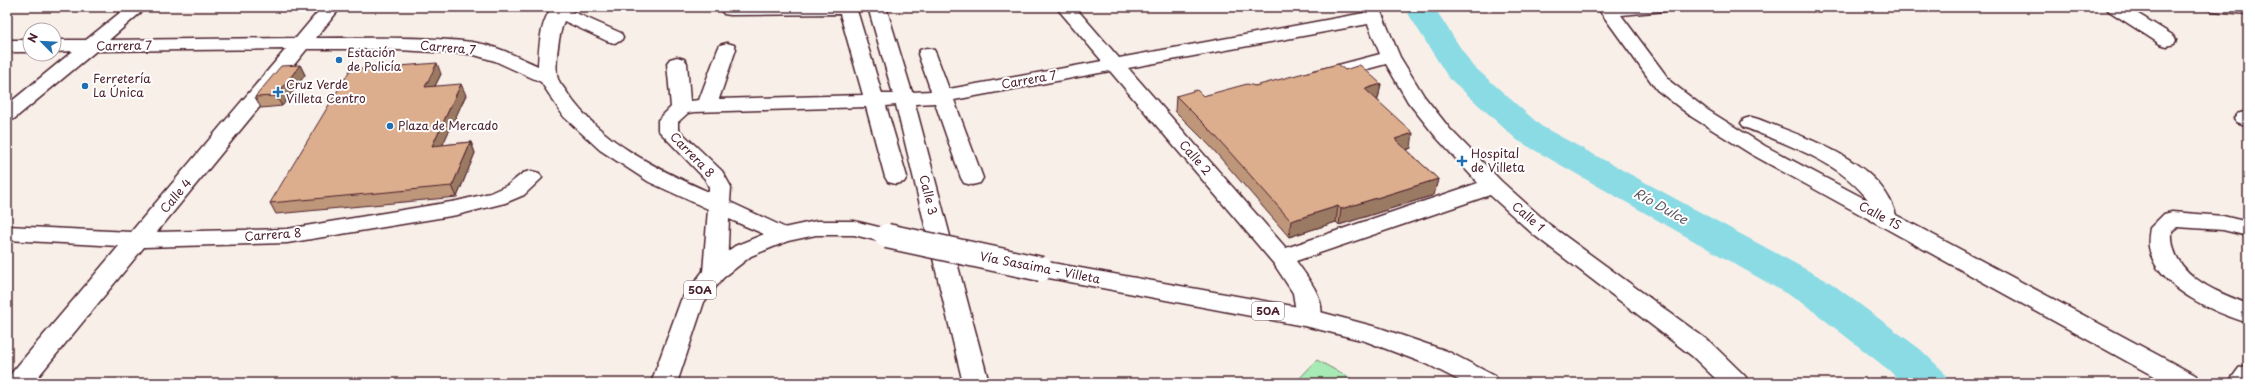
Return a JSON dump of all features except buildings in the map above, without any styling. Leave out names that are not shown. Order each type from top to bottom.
[{"type":"street","points":[[7,115],[138,7]]},
{"type":"street","name":"Calle 4","points":[[18,383],[139,240],[332,7]]},
{"type":"street","name":"Calle 3","points":[[877,7],[904,99],[976,383]]},
{"type":"street","name":"Calle 2","points":[[1065,7],[1282,258],[1305,292],[1309,318]]},
{"type":"street","points":[[1607,9],[1659,7]]},
{"type":"street","points":[[2115,7],[2167,40]]},
{"type":"street","points":[[2218,7],[2247,9]]},
{"type":"street","points":[[730,10],[847,8],[896,177]]},
{"type":"street","name":"Calle 1S","points":[[1607,9],[1664,86],[1698,113],[1758,150],[2188,383]]},
{"type":"street","points":[[614,38],[560,10],[548,44],[548,78],[571,113],[607,146],[657,177],[782,235]]},
{"type":"street","name":"Carrera 7","points":[[681,109],[694,106],[875,101],[943,96],[1115,64],[1372,12]]},
{"type":"street","name":"Calle 1","points":[[1372,12],[1391,57],[1415,98],[1443,133],[1493,186],[1542,230],[1701,350],[1736,383]]},
{"type":"street","name":"Carrera 7","points":[[62,46],[380,43],[473,48],[502,58],[548,78]]},
{"type":"street","points":[[7,46],[22,46]]},
{"type":"street","points":[[707,106],[727,49]]},
{"type":"street","points":[[927,54],[972,178]]},
{"type":"street","points":[[1297,82],[1391,57]]},
{"type":"street","points":[[677,63],[681,109]]},
{"type":"street","name":"Carrera 8","points":[[681,109],[668,120],[668,130],[714,176],[720,187],[720,195],[717,204]]},
{"type":"street","points":[[1751,123],[1801,144],[1845,168],[1866,183],[1879,198],[1886,220]]},
{"type":"street","name":"Carrera 8","points":[[7,233],[139,240],[287,236],[457,208],[497,198],[516,190],[531,178]]},
{"type":"street","points":[[1282,258],[1493,186]]},
{"type":"street","points":[[715,272],[717,204]]},
{"type":"street","points":[[2248,229],[2223,223],[2172,219],[2161,228],[2163,253],[2167,263],[2181,280],[2211,299],[2248,314]]},
{"type":"street","name":"Vía Sasaima - Villeta","points":[[664,383],[693,300],[715,272],[743,252],[782,235],[816,228],[854,228],[1042,269],[1309,318],[1371,334],[1438,358],[1486,383]]},
{"type":"street","points":[[2241,383],[2248,375]]},
{"type":"green space","points":[[1317,360],[1359,383],[1295,383]]},
{"type":"waterway","name":"Río Dulce","points":[[1419,7],[1459,70],[1529,133],[1817,293],[1905,360],[1927,383]]},
{"type":"place","name":"Estación de Policía","points":[[339,60]]},
{"type":"place","name":"Ferretería La Única","points":[[85,86]]},
{"type":"place","name":"Cruz Verde Villeta Centro","points":[[278,92]]},
{"type":"place","name":"Plaza de Mercado","points":[[390,126]]},
{"type":"place","name":"Hospital de Villeta","points":[[1462,161]]}]
